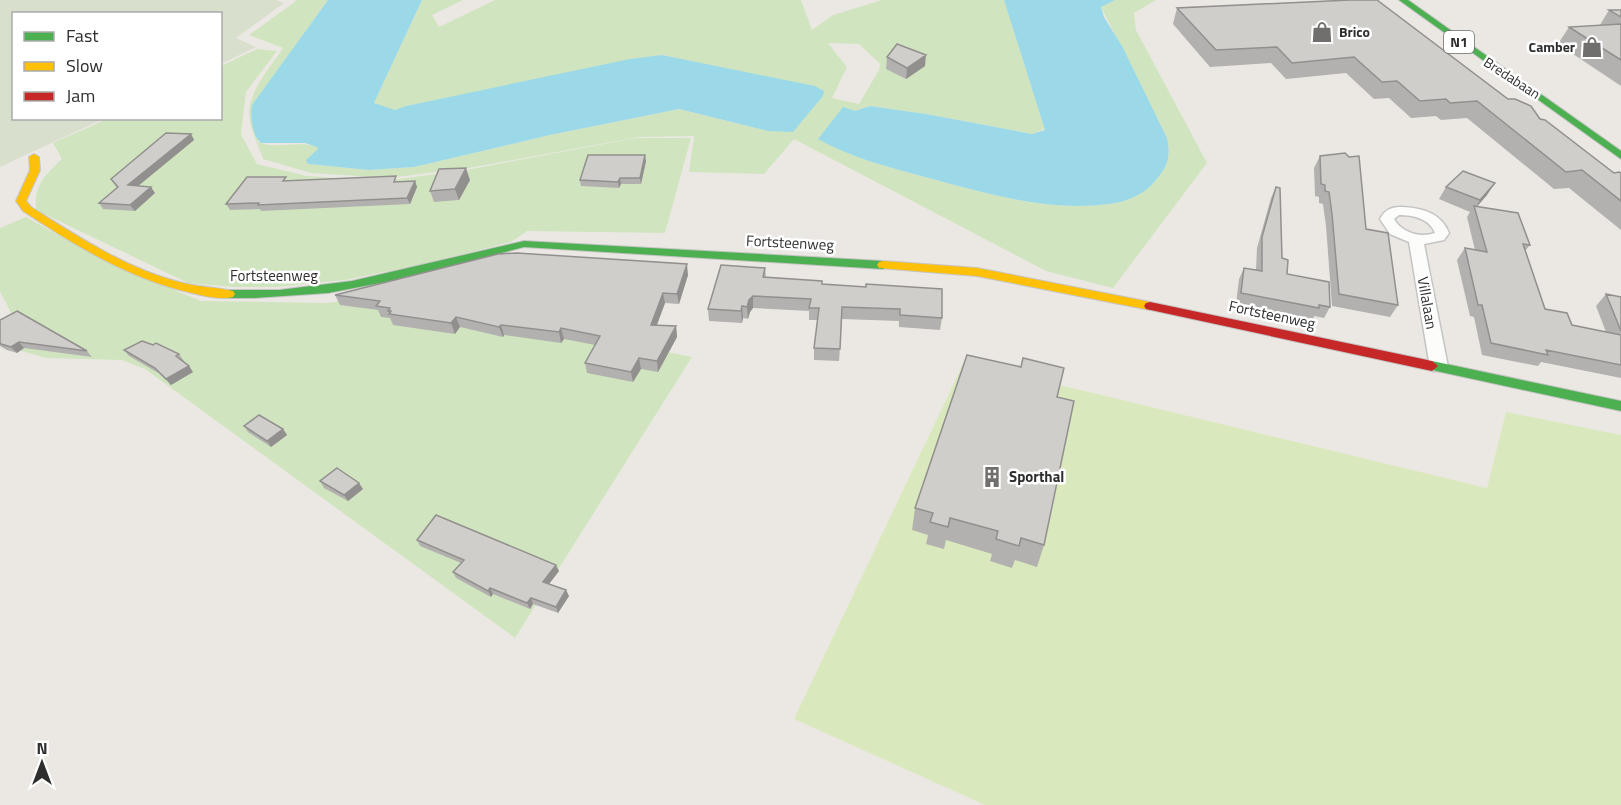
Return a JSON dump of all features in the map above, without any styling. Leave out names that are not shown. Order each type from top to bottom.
[{"type":"street","name":"Bredabaan","points":[[1403,0],[1621,156]]},
{"type":"street","points":[[1437,25],[1458,33],[1471,30]]},
{"type":"street","name":"Fortsteenweg","points":[[34,157],[35,170],[21,201],[27,209],[99,253],[180,286],[210,292],[256,296],[322,293],[382,281],[504,247],[524,244],[907,266],[977,272],[1107,297],[1621,406]]},
{"type":"street","name":"Villalaan","points":[[1416,239],[1439,367]]},
{"type":"green space","points":[[0,0],[276,0],[284,3],[236,38],[256,47],[222,64],[222,12],[12,12],[12,120],[101,120],[0,167]]},
{"type":"green space","points":[[294,0],[328,0],[253,105],[258,142],[272,145],[302,144],[317,147],[319,149],[308,164],[369,170],[414,167],[550,135],[679,109],[768,131],[821,89],[662,55],[406,106],[395,111],[374,103],[422,0],[463,0],[432,15],[439,27],[495,0],[801,0],[812,30],[833,15],[882,0],[1004,0],[1045,129],[1032,134],[870,106],[855,111],[819,139],[844,152],[897,170],[970,189],[1016,200],[1086,206],[1116,203],[1135,196],[1152,185],[1168,160],[1167,138],[1101,7],[1115,0],[1156,0],[1134,13],[1136,30],[1207,163],[1113,288],[1046,271],[794,139],[764,174],[689,172],[694,136],[639,137],[469,168],[388,178],[311,173],[263,159],[253,132],[249,111],[255,90],[283,48],[249,35],[296,1]],"holes":[[[828,43],[859,44],[880,64],[879,70],[859,104],[832,98],[847,67]]]},
{"type":"green space","points":[[257,49],[277,51],[246,92],[241,134],[257,164],[307,176],[384,181],[466,170],[636,138],[691,138],[665,233],[527,231],[511,242],[345,280],[276,287],[233,287],[188,283],[36,210],[39,187],[62,159],[53,143],[105,120],[222,120],[222,66]]},
{"type":"green space","points":[[26,217],[103,260],[201,301],[328,303],[379,295],[692,357],[515,638],[145,369],[122,360],[46,358],[0,345],[13,317],[0,291],[0,228]]},
{"type":"green space","points":[[964,362],[1487,488],[1506,412],[1621,435],[1621,805],[985,805],[794,719]]},
{"type":"water","points":[[328,0],[422,0],[374,103],[395,110],[630,59],[662,55],[815,86],[824,91],[823,96],[793,132],[768,131],[679,109],[550,135],[414,167],[369,170],[308,164],[306,160],[318,149],[317,147],[305,143],[261,143],[258,140],[252,125],[252,105]]},
{"type":"water","points":[[1004,0],[1115,0],[1101,7],[1104,17],[1122,46],[1167,138],[1166,165],[1147,189],[1122,201],[1086,206],[1016,200],[884,166],[844,152],[818,139],[843,107],[855,111],[870,106],[926,114],[1032,134],[1045,130]]},
{"type":"building","points":[[1377,0],[1508,99],[1515,99],[1531,106],[1540,119],[1545,120],[1614,173],[1621,173],[1621,201],[1582,170],[1566,172],[1477,101],[1450,103],[1446,99],[1420,101],[1397,81],[1382,82],[1354,57],[1292,63],[1277,47],[1216,50],[1177,8]]},
{"type":"building","points":[[1609,10],[1621,10],[1621,17]]},
{"type":"building","points":[[1621,24],[1621,60],[1569,27]]},
{"type":"building","points":[[897,44],[926,55],[907,68],[887,57]]},
{"type":"building","points":[[166,133],[191,134],[128,185],[151,187],[130,205],[99,203],[118,187],[111,179]]},
{"type":"building","points":[[1345,153],[1349,157],[1359,156],[1366,229],[1388,233],[1398,305],[1339,294],[1329,192],[1325,191],[1325,185],[1321,184],[1320,156]]},
{"type":"building","points":[[588,155],[645,155],[640,178],[620,178],[618,182],[580,180]]},
{"type":"building","points":[[466,168],[455,189],[430,191],[439,169]]},
{"type":"building","points":[[1463,171],[1495,183],[1480,200],[1446,187]]},
{"type":"building","points":[[396,176],[394,182],[415,181],[407,198],[258,205],[259,203],[226,204],[247,177],[286,177],[283,181]]},
{"type":"building","points":[[1276,187],[1280,188],[1282,258],[1288,260],[1287,274],[1329,282],[1330,307],[1319,305],[1319,308],[1241,293],[1244,268],[1262,271],[1262,237]]},
{"type":"building","points":[[1474,206],[1518,213],[1530,245],[1523,244],[1545,309],[1567,313],[1572,325],[1621,335],[1621,365],[1546,350],[1548,355],[1491,343],[1482,305],[1478,305],[1465,248],[1487,252]]},
{"type":"building","points":[[517,253],[687,264],[677,294],[663,293],[651,325],[676,326],[657,361],[639,358],[631,372],[585,363],[600,336],[561,328],[559,332],[501,325],[499,327],[456,317],[451,323],[389,314],[390,308],[376,306],[380,301],[335,295],[498,254]]},
{"type":"building","points":[[721,265],[765,268],[763,277],[822,281],[822,284],[866,287],[866,284],[942,289],[942,318],[900,315],[900,309],[842,307],[840,349],[814,348],[819,308],[809,308],[811,299],[753,296],[747,307],[742,306],[741,311],[708,309]]},
{"type":"building","points":[[1606,294],[1621,297],[1621,331]]},
{"type":"building","points":[[17,311],[87,351],[19,342],[11,347],[1,344],[0,320]]},
{"type":"building","points":[[142,341],[153,345],[156,343],[179,354],[176,356],[189,366],[166,379],[155,368],[124,350]]},
{"type":"building","name":"Sporthal","points":[[967,355],[1021,367],[1023,358],[1064,368],[1057,397],[1074,401],[1044,545],[1021,538],[1019,546],[996,539],[998,531],[950,518],[948,527],[930,522],[933,513],[915,508]]},
{"type":"building","points":[[259,415],[283,429],[267,441],[244,426]]},
{"type":"building","points":[[337,468],[359,483],[344,495],[320,481]]},
{"type":"building","points":[[436,515],[556,565],[543,582],[566,590],[556,607],[531,598],[527,603],[490,588],[488,591],[453,572],[464,560],[417,540]]},
{"type":"traffic: fast","points":[[1403,0],[1621,156]]},
{"type":"traffic: fast","points":[[229,294],[279,294],[352,285],[524,244],[883,265]]},
{"type":"traffic: fast","points":[[1432,366],[1621,406]]},
{"type":"traffic: slow","points":[[34,157],[35,170],[21,201],[27,209],[98,253],[148,276],[174,285],[229,294]]},
{"type":"traffic: slow","points":[[883,265],[977,272],[1150,306]]},
{"type":"traffic: jam","points":[[1150,306],[1432,366]]},
{"type":"place","name":"Brico","points":[[1322,32]]},
{"type":"place","name":"Camber","points":[[1592,47]]},
{"type":"place","name":"Sporthal","points":[[992,477]]}]
